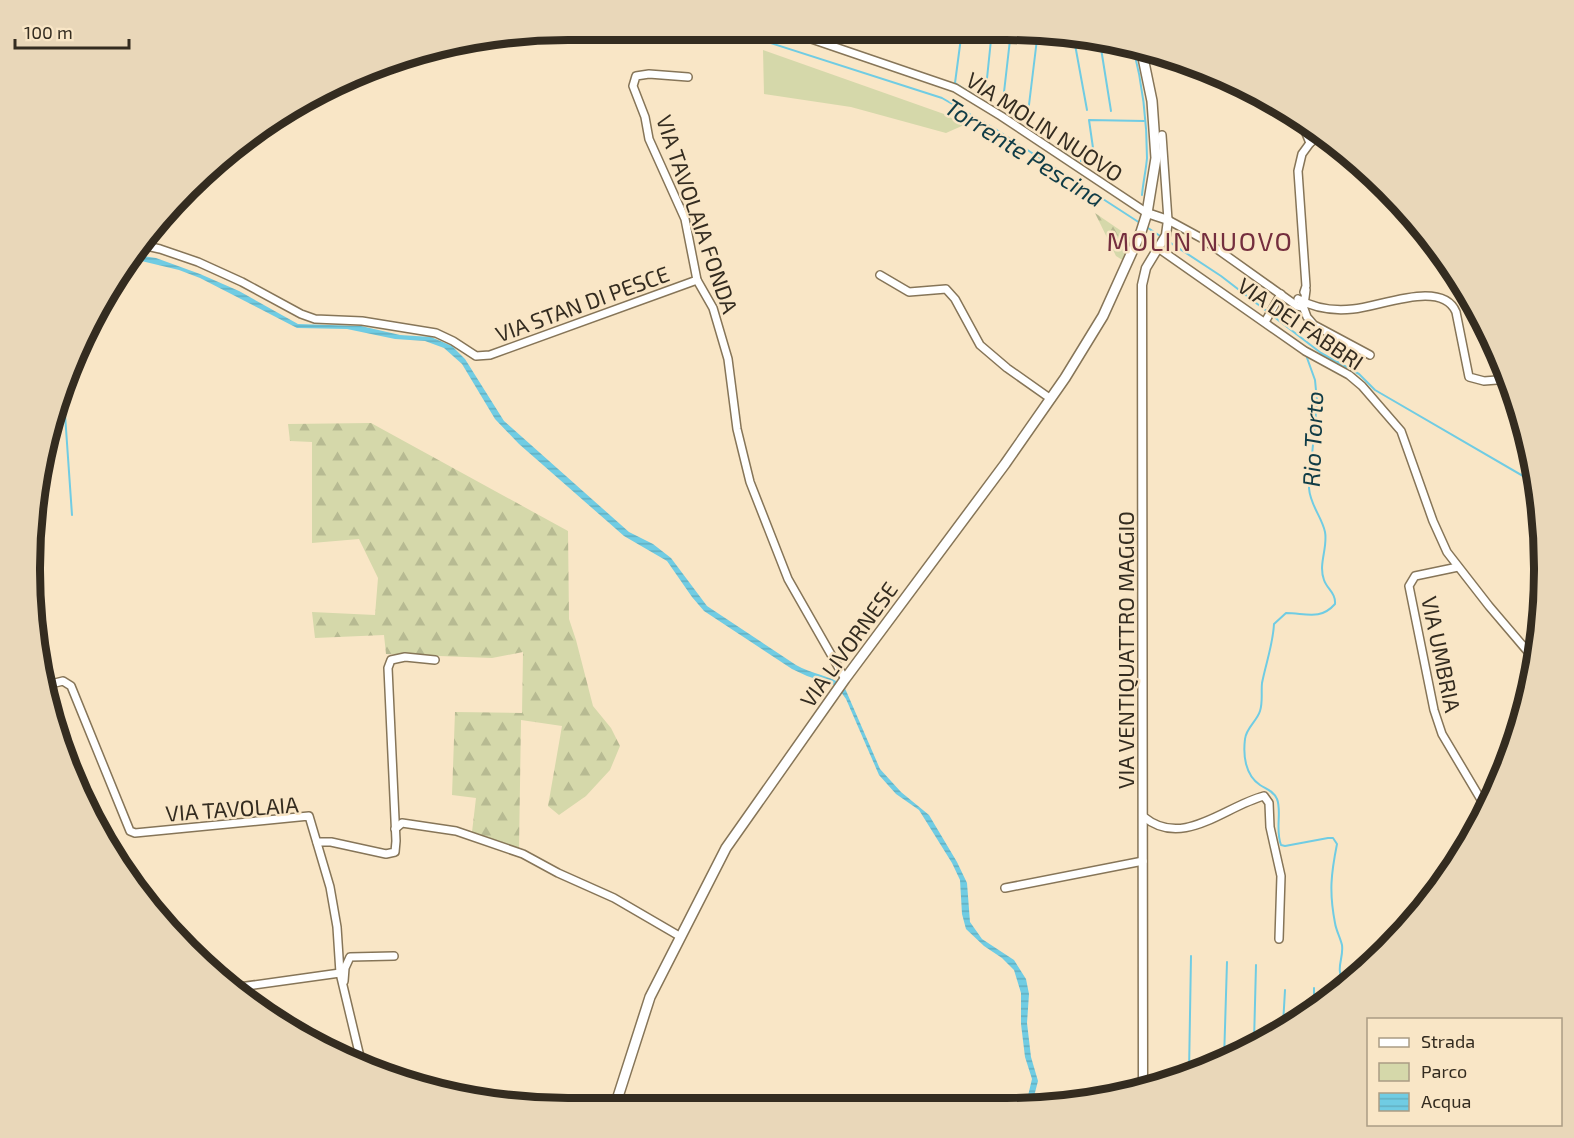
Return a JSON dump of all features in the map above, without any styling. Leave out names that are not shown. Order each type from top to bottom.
[{"type":"main road","name":"VIA LIVORNESE","points":[[618,1098],[651,997],[726,848],[834,694],[1005,464],[1051,399],[1103,316],[1141,232],[1156,158],[1152,101],[1143,59]]},
{"type":"street","name":"VIA MOLIN NUOVO","points":[[814,40],[955,88],[1001,116],[1145,217]]},
{"type":"street","name":"VIA TAVOLAIA FONDA","points":[[688,77],[649,74],[636,76],[633,86],[645,117],[649,139],[685,219],[697,280],[713,308],[728,359],[737,429],[750,482],[788,579],[844,681]]},
{"type":"street","points":[[1162,135],[1168,220]]},
{"type":"street","points":[[1307,136],[1310,143]]},
{"type":"street","points":[[1314,140],[1302,154],[1298,171],[1306,273],[1306,288],[1300,303],[1314,325],[1370,355]]},
{"type":"street","points":[[1145,217],[1168,220],[1186,229],[1281,294],[1300,303],[1337,310],[1355,309],[1419,296],[1445,298],[1456,312],[1469,377],[1484,381],[1497,380]]},
{"type":"street","name":"VIA VENTIQUATTRO MAGGIO","points":[[1143,1079],[1142,285],[1146,268],[1166,235],[1168,220]]},
{"type":"street","name":"VIA DEI FABBRI","points":[[1159,246],[1266,320],[1305,351],[1349,375],[1362,386],[1401,431],[1433,521],[1447,552],[1527,651]]},
{"type":"street","name":"VIA STAN DI PESCE","points":[[150,247],[198,262],[315,319],[362,321],[436,333],[476,356],[490,355],[697,280]]},
{"type":"street","points":[[879,275],[909,292],[946,289],[955,299],[980,345],[1051,399]]},
{"type":"street","points":[[1266,320],[1281,294]]},
{"type":"street","name":"VIA UMBRIA","points":[[1458,567],[1415,576],[1409,586],[1434,710],[1443,734],[1481,799]]},
{"type":"street","points":[[317,843],[331,842],[390,854],[395,852],[388,668],[391,660],[405,657],[435,660]]},
{"type":"street","name":"VIA TAVOLAIA","points":[[54,683],[63,681],[71,686],[130,831],[135,833],[309,816],[330,887],[337,927],[340,973],[359,1054]]},
{"type":"street","points":[[1143,817],[1152,824],[1170,829],[1188,828],[1216,818],[1251,799],[1264,796],[1269,803],[1270,827],[1281,876],[1279,939]]},
{"type":"street","points":[[395,829],[402,823],[456,831],[523,854],[558,873],[614,898],[681,937]]},
{"type":"street","points":[[1005,888],[1143,861]]},
{"type":"street","points":[[343,986],[345,968],[350,957],[394,956]]},
{"type":"street","points":[[244,985],[340,973]]},
{"type":"green space","points":[[763,50],[944,114],[964,125],[946,133],[851,107],[764,94]]},
{"type":"green space","points":[[1095,213],[1133,239],[1124,261],[1116,256]]},
{"type":"green space","points":[[371,423],[568,531],[569,619],[593,706],[611,728],[620,746],[610,770],[586,796],[559,815],[548,806],[562,726],[521,720],[519,850],[472,832],[476,798],[452,795],[455,712],[522,713],[523,652],[492,658],[386,654],[384,635],[315,638],[312,612],[375,615],[378,578],[359,539],[312,543],[312,442],[290,441],[288,424]]},
{"type":"water","points":[[143,256],[156,258],[200,274],[239,291],[298,324],[361,326],[400,335],[431,337],[452,346],[465,359],[504,421],[629,532],[653,544],[671,558],[707,606],[796,665],[833,679],[844,686],[880,769],[901,792],[929,815],[957,862],[967,883],[970,922],[982,939],[1014,960],[1026,979],[1029,994],[1027,1023],[1031,1057],[1038,1081],[1034,1096],[1028,1097],[1032,1079],[1025,1057],[1021,1024],[1021,993],[1014,970],[966,929],[962,914],[960,880],[952,863],[919,810],[896,794],[879,775],[846,699],[834,685],[792,669],[704,611],[667,561],[624,536],[519,444],[495,419],[462,364],[444,348],[425,341],[395,339],[347,329],[297,328],[200,278],[179,270],[140,261]]},
{"type":"waterway","name":"Torrente Pescina","points":[[761,40],[942,98],[992,127],[1140,223]]},
{"type":"waterway","points":[[961,40],[955,83],[975,96]]},
{"type":"waterway","points":[[986,88],[991,40]]},
{"type":"waterway","points":[[1003,101],[1010,40]]},
{"type":"waterway","points":[[1011,41],[1017,41]]},
{"type":"waterway","points":[[1028,113],[1037,42]]},
{"type":"waterway","points":[[1075,45],[1087,110]]},
{"type":"waterway","points":[[1101,50],[1111,111]]},
{"type":"waterway","points":[[1135,57],[1146,130],[1147,158],[1142,195]]},
{"type":"waterway","points":[[1081,161],[1093,148],[1089,120],[1144,121]]},
{"type":"waterway","points":[[1043,140],[1076,161]]},
{"type":"waterway","name":"Torrente Pescina","points":[[1145,226],[1221,276],[1321,353],[1359,374],[1375,390],[1525,477]]},
{"type":"waterway","name":"Rio Torto","points":[[1306,355],[1315,380],[1317,401],[1309,488],[1325,532],[1322,574],[1334,597],[1335,604],[1324,613],[1306,615],[1286,613],[1274,624],[1262,683],[1261,708],[1246,735],[1244,752],[1251,776],[1276,796],[1281,845],[1328,838],[1333,838],[1337,844],[1331,892],[1336,926],[1342,945],[1341,976]]},
{"type":"waterway","points":[[65,413],[72,515]]},
{"type":"waterway","points":[[1189,1064],[1191,956]]},
{"type":"waterway","points":[[1224,1049],[1227,962]]},
{"type":"waterway","points":[[1254,1035],[1256,965]]},
{"type":"waterway","points":[[1314,988],[1314,997]]},
{"type":"waterway","points":[[1283,1018],[1285,990]]},
{"type":"district","name":"MOLIN NUOVO","points":[[1200,240]]}]
